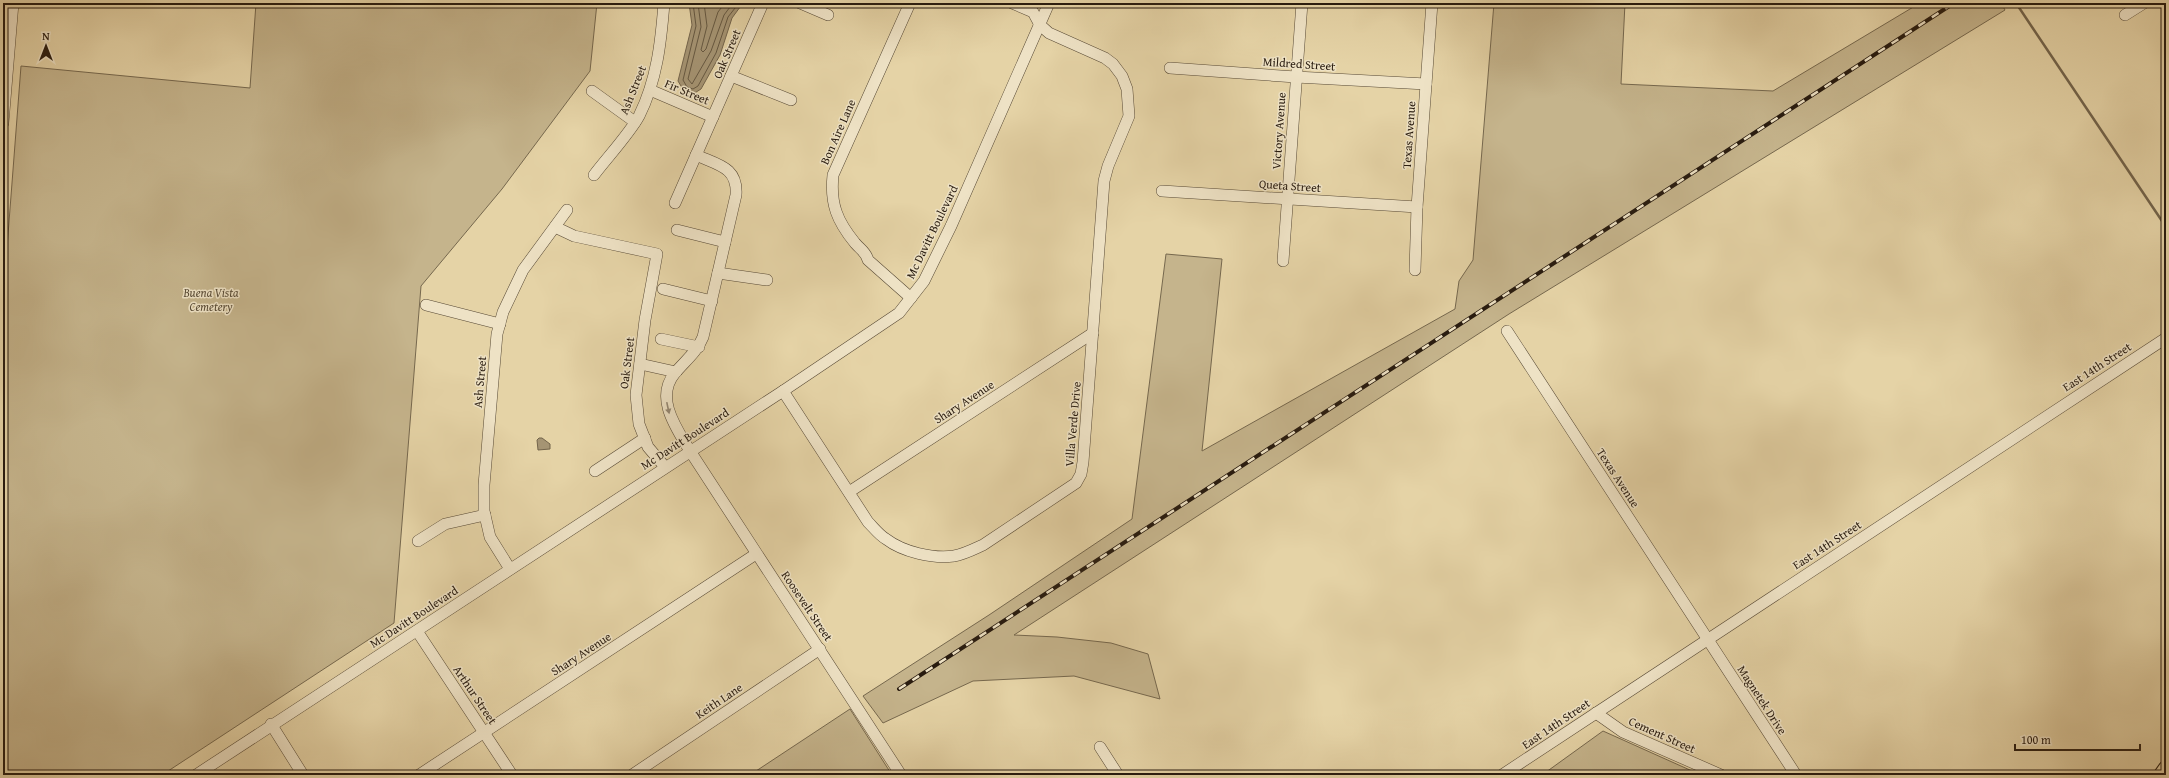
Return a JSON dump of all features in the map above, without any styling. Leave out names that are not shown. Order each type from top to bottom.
[{"type":"main road","points":[[2161,775],[2166,768]]},
{"type":"street","points":[[3,123],[13,3]]},
{"type":"street","name":"Ash Street","points":[[594,175],[634,122],[650,90],[658,63],[664,3]]},
{"type":"street","name":"Oak Street","points":[[676,203],[763,3]]},
{"type":"street","points":[[800,3],[828,15]]},
{"type":"street","name":"Bon Aire Lane","points":[[910,3],[833,175],[831,192],[833,209],[856,244],[866,253],[868,260],[911,298]]},
{"type":"street","points":[[1012,3],[1033,12],[1040,25]]},
{"type":"street","name":"Mc Davitt Boulevard","points":[[196,775],[271,724],[417,631],[783,391],[899,313],[924,281],[951,226],[1049,3]]},
{"type":"street","name":"Victory Avenue","points":[[1283,261],[1302,3]]},
{"type":"street","name":"Texas Avenue","points":[[1415,270],[1417,208],[1432,3]]},
{"type":"street","points":[[2125,15],[2144,3]]},
{"type":"street","name":"Villa Verde Drive","points":[[783,391],[868,522],[886,540],[903,548],[936,556],[953,556],[983,545],[1057,498],[1076,483],[1081,474],[1104,181],[1108,166],[1130,116],[1128,89],[1122,76],[1113,64],[1105,58],[1049,33],[1040,25]]},
{"type":"street","name":"Mildred Street","points":[[1170,68],[1426,84]]},
{"type":"street","points":[[731,76],[792,100]]},
{"type":"street","name":"Fir Street","points":[[650,90],[713,117]]},
{"type":"street","points":[[592,91],[634,122]]},
{"type":"street","points":[[661,339],[699,347],[712,301],[736,195],[735,178],[726,168],[696,155]]},
{"type":"street","name":"Queta Street","points":[[1162,191],[1287,198],[1417,208]]},
{"type":"street","name":"Ash Street","points":[[510,569],[490,537],[485,515],[484,485],[497,334],[508,301],[523,270],[567,210]]},
{"type":"street","name":"Oak Street","points":[[555,227],[574,236],[657,254],[636,395],[639,424],[648,447],[665,467]]},
{"type":"street","points":[[677,230],[725,242]]},
{"type":"street","points":[[718,273],[768,280]]},
{"type":"street","points":[[662,289],[712,301]]},
{"type":"street","points":[[426,305],[500,324]]},
{"type":"street","name":"Texas Avenue","points":[[1507,331],[1707,639]]},
{"type":"street","name":"Shary Avenue","points":[[849,492],[1093,334]]},
{"type":"street","name":"East 14th Street","points":[[1502,775],[2166,338]]},
{"type":"street","name":"Roosevelt Street","points":[[699,347],[676,372],[668,386],[666,401],[670,415],[690,451],[756,554],[820,649],[901,775]]},
{"type":"street","points":[[640,364],[676,372]]},
{"type":"street","points":[[595,471],[645,438]]},
{"type":"street","points":[[418,540],[445,524],[485,515]]},
{"type":"street","name":"Shary Avenue","points":[[419,775],[756,554]]},
{"type":"street","name":"Arthur Street","points":[[417,631],[512,775]]},
{"type":"street","name":"Magnetek Drive","points":[[1707,639],[1796,775]]},
{"type":"street","name":"Keith Lane","points":[[632,775],[820,649]]},
{"type":"street","name":"Cement Street","points":[[1596,713],[1623,732],[1721,775]]},
{"type":"street","points":[[271,724],[303,775]]},
{"type":"street","points":[[1100,747],[1118,775]]},
{"type":"green space","name":"Buena Vista Cemetery","points":[[256,3],[597,3],[590,71],[502,189],[421,286],[394,623],[162,775],[3,775],[3,300],[21,66],[250,88]]},
{"type":"green space","points":[[1494,3],[1625,3],[1621,84],[1773,91],[1920,3],[2001,3],[2005,10],[1509,314],[1014,635],[1057,637],[1111,643],[1148,654],[1160,699],[1074,676],[973,681],[883,723],[863,696],[989,615],[1132,519],[1166,254],[1222,259],[1202,451],[1455,309],[1459,281],[1473,260]]},
{"type":"green space","points":[[850,709],[892,775],[750,775]]},
{"type":"green space","points":[[1603,731],[1701,775],[1542,775]]},
{"type":"water","points":[[689,3],[743,3],[732,18],[720,55],[701,89],[693,94],[684,91],[678,81],[692,25]]},
{"type":"water","points":[[542,438],[550,444],[550,449],[538,450],[537,440]]},
{"type":"waterway","points":[[2016,3],[2166,227]]},
{"type":"railway","points":[[899,689],[1954,3]]}]
